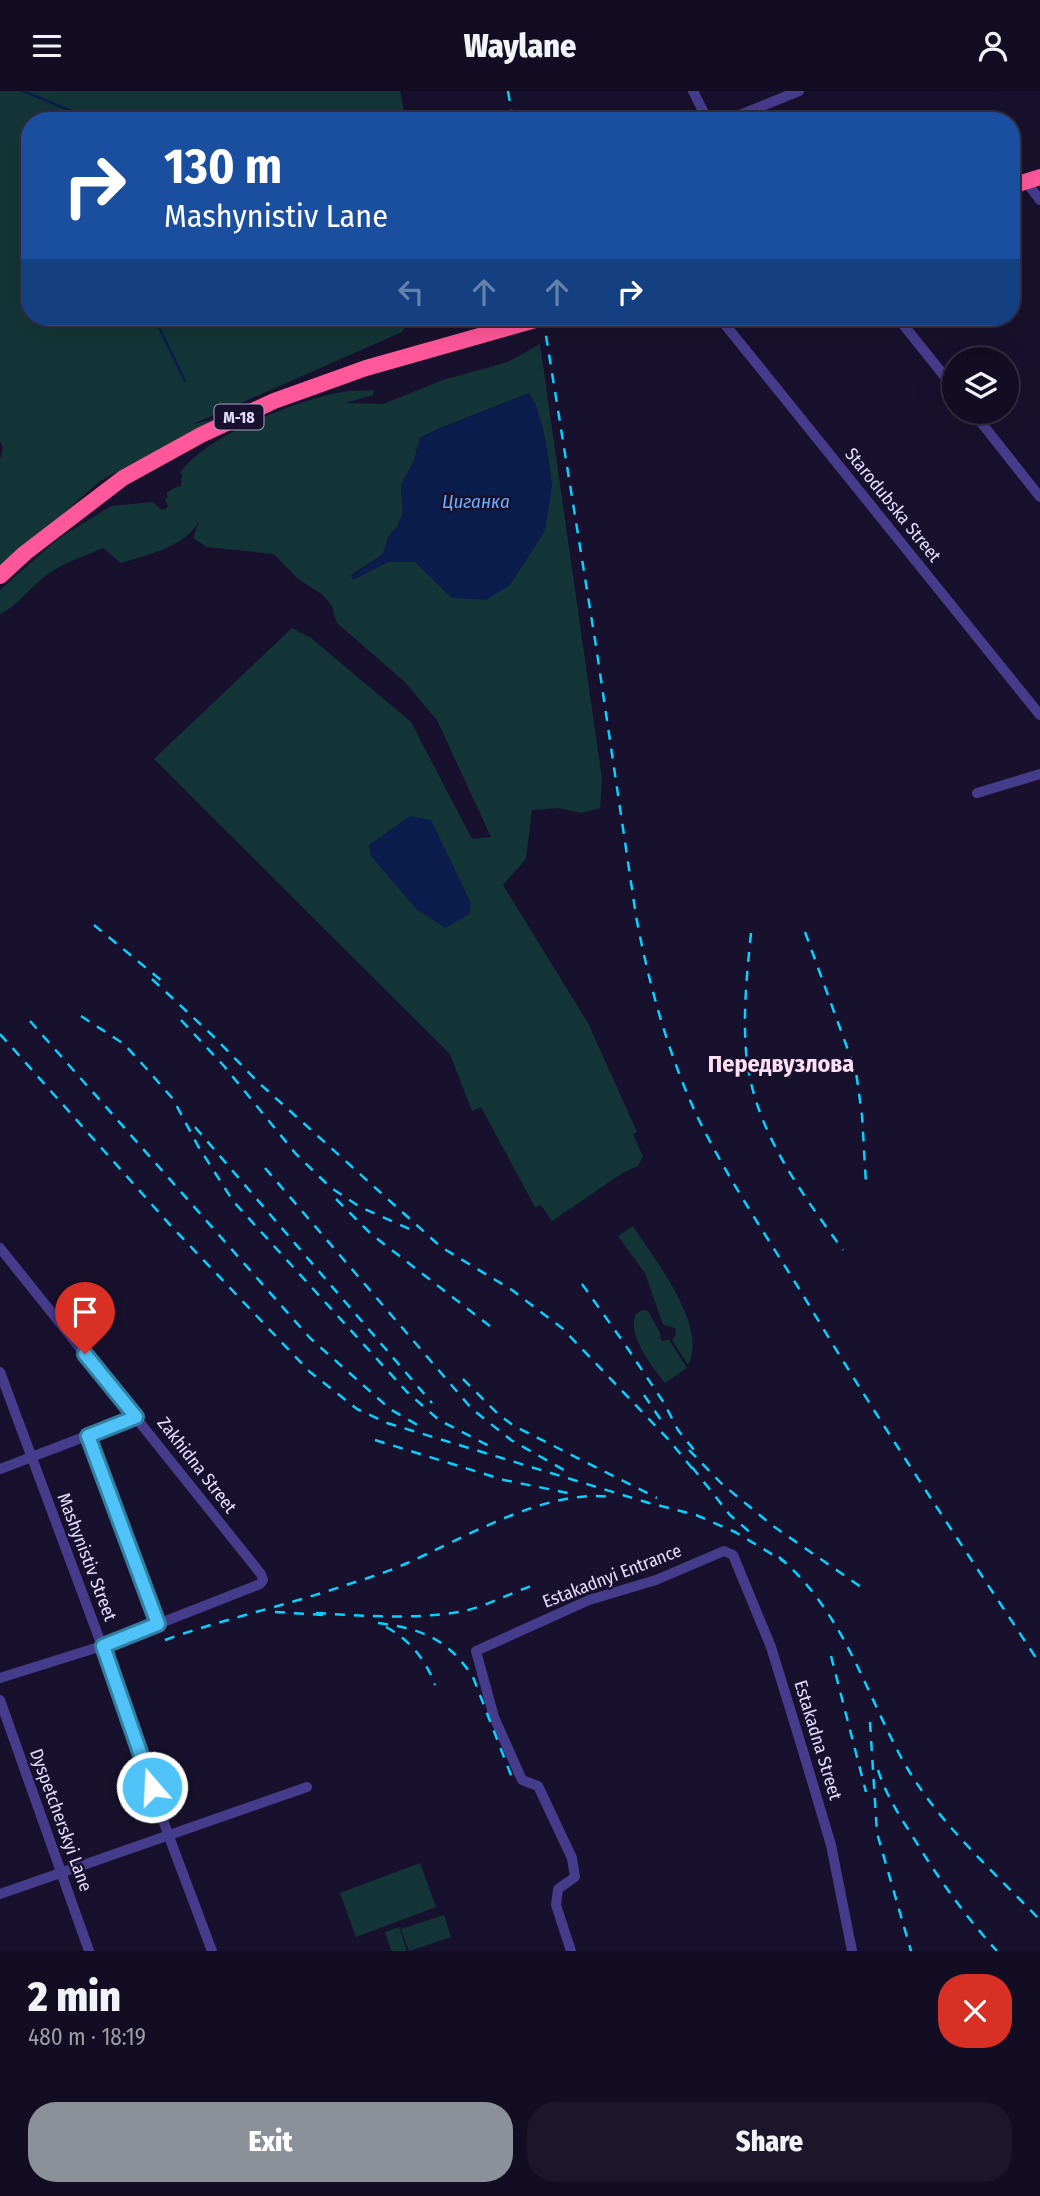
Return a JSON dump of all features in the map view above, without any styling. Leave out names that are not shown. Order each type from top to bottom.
[{"type":"highway","name":"М-18","points":[[0,576],[25,553],[123,478],[201,435],[274,401],[366,368],[515,326]]},
{"type":"street","points":[[693,91],[704,112]]},
{"type":"street","points":[[747,112],[799,91]]},
{"type":"street","points":[[1026,182],[1040,200]]},
{"type":"street","name":"Starodubska Street","points":[[726,326],[1040,715]]},
{"type":"street","points":[[904,326],[942,373]]},
{"type":"street","points":[[982,424],[1040,497]]},
{"type":"street","points":[[977,793],[1040,774]]},
{"type":"street","name":"Zakhidna Street","points":[[0,1248],[261,1574],[263,1580],[260,1584],[158,1624]]},
{"type":"street","name":"Mashynistiv Street","points":[[0,1373],[103,1646],[212,1951]]},
{"type":"street","points":[[0,1469],[136,1417]]},
{"type":"street","points":[[0,1678],[103,1646],[158,1624],[88,1436]]},
{"type":"street","name":"Estakadnyi Entrance","points":[[571,1951],[556,1905],[558,1889],[575,1877],[572,1859],[538,1786],[522,1780],[495,1717],[476,1651],[589,1600],[656,1580],[724,1551]]},
{"type":"street","name":"Estakadna Street","points":[[724,1551],[733,1555],[771,1647],[831,1845],[852,1951]]},
{"type":"street","name":"Dyspetcherskyi Lane","points":[[0,1700],[89,1951]]},
{"type":"street","points":[[0,1894],[307,1787]]},
{"type":"green space","points":[[0,91],[400,91],[404,112],[21,112],[21,326],[406,326],[402,332],[193,424],[216,419],[100,481],[0,570],[0,460],[3,448],[0,441]]},
{"type":"green space","points":[[540,344],[602,779],[600,808],[581,813],[559,808],[532,810],[526,859],[503,885],[588,1023],[637,1132],[633,1134],[643,1157],[638,1166],[624,1172],[552,1221],[541,1205],[535,1207],[481,1107],[472,1111],[450,1054],[154,759],[292,628],[311,638],[411,722],[472,839],[491,837],[437,720],[405,682],[337,623],[332,606],[323,595],[297,578],[274,554],[207,547],[193,538],[199,522],[192,531],[174,544],[121,563],[103,548],[69,562],[45,576],[0,614],[0,590],[58,539],[111,506],[153,502],[162,510],[168,507],[166,493],[181,487],[180,473],[192,459],[230,433],[278,411],[324,396],[346,391],[374,390],[373,395],[345,403],[383,404],[443,380],[508,362]],"holes":[[[529,393],[545,439],[552,487],[452,598],[416,562],[388,562],[353,579],[351,575],[383,554],[388,537],[397,527],[403,513],[401,485],[414,461],[420,438]]]},
{"type":"green space","points":[[633,1226],[665,1274],[685,1312],[691,1331],[692,1349],[688,1365],[672,1340],[676,1335],[675,1328],[662,1322],[645,1273],[618,1236]]},
{"type":"green space","points":[[643,1310],[648,1311],[660,1333],[661,1341],[669,1340],[687,1368],[665,1383],[638,1341],[634,1322],[636,1314]]},
{"type":"green space","points":[[420,1863],[436,1907],[356,1937],[340,1893]]},
{"type":"green space","points":[[444,1915],[451,1937],[409,1951],[401,1929]]},
{"type":"green space","points":[[399,1927],[407,1951],[391,1951],[385,1932]]},
{"type":"water","name":"Циганка","points":[[529,393],[537,407],[552,487],[545,531],[510,585],[486,600],[452,598],[415,562],[388,562],[353,580],[351,576],[383,554],[388,537],[397,527],[403,513],[401,485],[414,461],[420,438]]},
{"type":"water","points":[[410,816],[431,820],[471,903],[469,914],[446,928],[417,910],[371,856],[369,845]]},
{"type":"waterway","points":[[23,91],[74,112]]},
{"type":"waterway","points":[[158,326],[185,381]]},
{"type":"railway","points":[[508,91],[512,112]]},
{"type":"railway","points":[[544,326],[636,916],[653,993],[677,1069],[698,1118],[748,1208],[890,1435],[1040,1664]]},
{"type":"railway","points":[[94,925],[162,981]]},
{"type":"railway","points":[[805,932],[856,1072],[862,1115],[866,1184]]},
{"type":"railway","points":[[751,933],[745,1036],[750,1079],[768,1132],[781,1157],[843,1250]]},
{"type":"railway","points":[[152,979],[259,1083],[441,1247],[512,1290],[562,1328],[669,1440],[696,1473]]},
{"type":"railway","points":[[81,1016],[124,1044],[173,1099],[198,1146],[233,1201],[407,1392],[439,1420],[491,1447]]},
{"type":"railway","points":[[181,1020],[224,1066],[296,1154],[330,1187],[360,1207],[414,1231]]},
{"type":"railway","points":[[30,1021],[310,1338],[390,1409],[421,1427]]},
{"type":"railway","points":[[0,1034],[171,1226],[310,1372],[357,1409],[387,1423],[696,1515],[735,1532],[785,1562]]},
{"type":"railway","points":[[195,1127],[432,1403]]},
{"type":"railway","points":[[265,1168],[472,1409],[511,1440],[564,1470]]},
{"type":"railway","points":[[336,1199],[371,1234],[495,1330]]},
{"type":"railway","points":[[582,1284],[664,1403],[678,1430],[698,1455]]},
{"type":"railway","points":[[463,1379],[514,1426],[657,1498]]},
{"type":"railway","points":[[644,1395],[661,1420]]},
{"type":"railway","points":[[375,1440],[504,1480],[573,1494]]},
{"type":"railway","points":[[689,1450],[722,1484],[773,1526],[861,1587]]},
{"type":"railway","points":[[692,1467],[730,1515],[752,1534]]},
{"type":"railway","points":[[165,1640],[384,1572],[533,1508],[586,1496],[611,1497]]},
{"type":"railway","points":[[779,1557],[820,1602],[836,1627],[902,1759],[931,1803],[966,1844],[1040,1920]]},
{"type":"railway","points":[[316,1613],[390,1617],[446,1614],[481,1606],[531,1586]]},
{"type":"railway","points":[[275,1612],[324,1615]]},
{"type":"railway","points":[[378,1623],[421,1632],[443,1644],[463,1664],[473,1677],[514,1783]]},
{"type":"railway","points":[[386,1627],[416,1651],[435,1685]]},
{"type":"railway","points":[[831,1656],[866,1792]]},
{"type":"railway","points":[[870,1722],[877,1833],[911,1951]]},
{"type":"railway","points":[[878,1770],[893,1805],[932,1867],[997,1951]]},
{"type":"district","name":"Передвузлова","points":[[781,1064]]},
{"type":"route","points":[[85,1354],[136,1417],[88,1436],[158,1624],[103,1646],[152,1787]]}]
